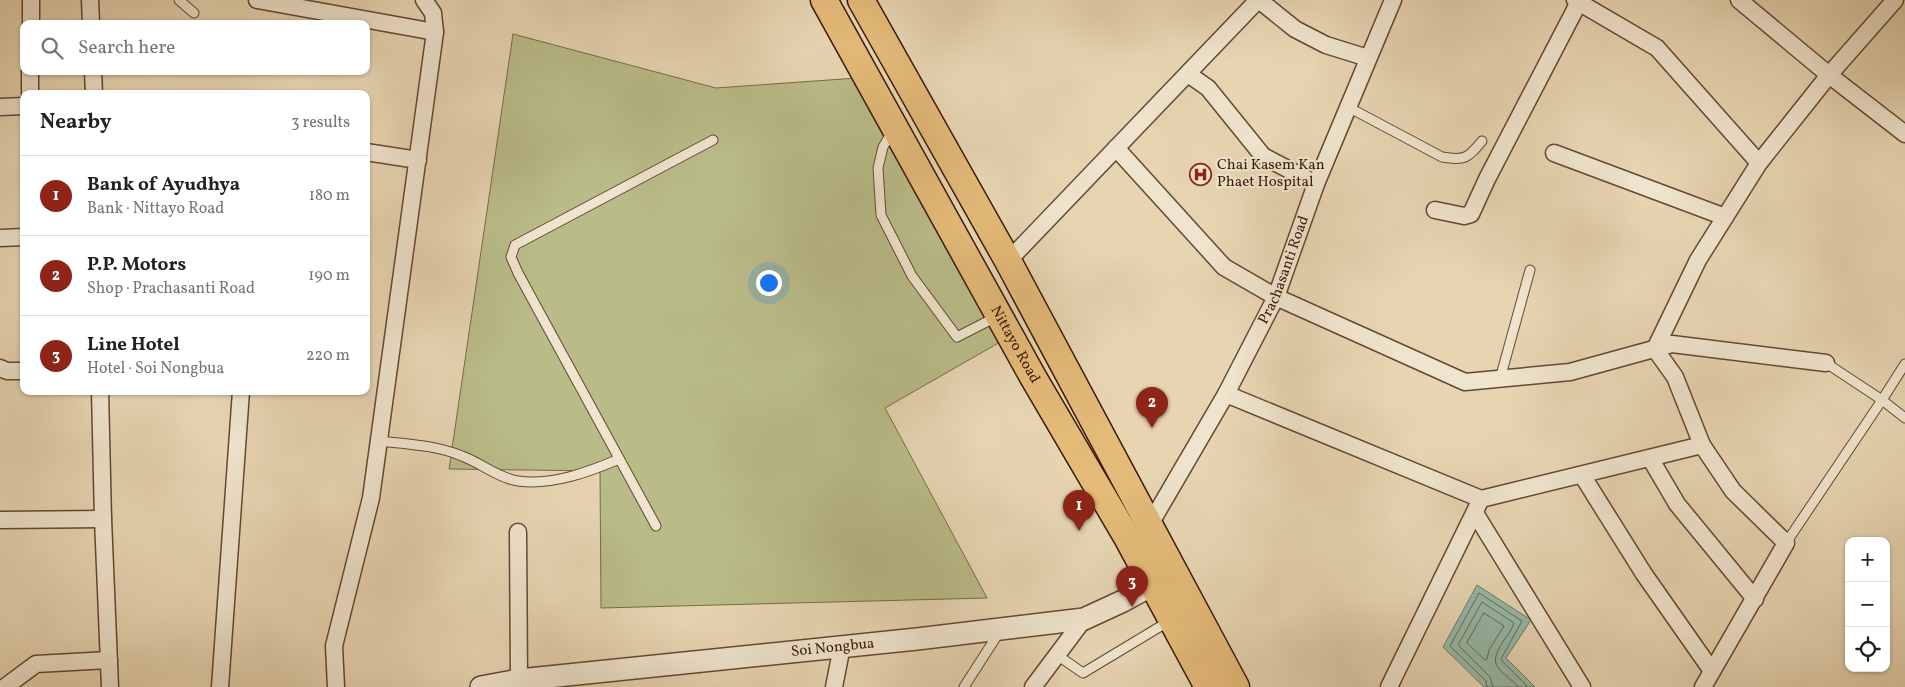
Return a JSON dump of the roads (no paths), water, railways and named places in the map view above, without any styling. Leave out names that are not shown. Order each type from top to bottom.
[{"type":"main road","name":"Nittayo Road","points":[[824,0],[999,316],[1138,532]]},
{"type":"main road","name":"Nittayo Road","points":[[861,0],[1008,261],[1138,532],[1163,579],[1236,687]]},
{"type":"main road","points":[[930,192],[959,175]]},
{"type":"main road","name":"Nittayo Road","points":[[1163,579],[1171,620],[1208,687]]},
{"type":"street","points":[[30,20],[31,0]]},
{"type":"street","points":[[90,0],[91,20]]},
{"type":"street","points":[[257,0],[368,20]]},
{"type":"street","points":[[336,687],[334,646],[371,498],[435,32],[433,13],[424,0]]},
{"type":"street","points":[[1008,261],[1259,0],[1295,29],[1326,45],[1368,58]]},
{"type":"street","name":"Prachasanti Road","points":[[1138,532],[1226,394],[1276,297],[1316,184],[1393,0]]},
{"type":"street","points":[[1739,0],[1829,75],[1905,134]]},
{"type":"street","points":[[1655,349],[1698,260],[1759,163],[1829,75],[1895,0]]},
{"type":"street","points":[[1435,210],[1464,216],[1471,214],[1577,1],[1657,48],[1759,163]]},
{"type":"street","points":[[370,20],[435,32]]},
{"type":"street","points":[[1188,74],[1208,88],[1263,156],[1316,184]]},
{"type":"street","points":[[30,75],[30,90]]},
{"type":"street","points":[[93,75],[94,90]]},
{"type":"street","points":[[0,107],[20,106]]},
{"type":"street","points":[[1116,148],[1224,267],[1276,297],[1464,382],[1570,372],[1672,344],[1826,363]]},
{"type":"street","points":[[370,153],[418,160]]},
{"type":"street","points":[[1554,153],[1725,217]]},
{"type":"street","points":[[0,238],[20,237]]},
{"type":"street","points":[[1655,349],[1675,377],[1702,446],[1733,491],[1786,543],[1703,687]]},
{"type":"street","points":[[0,368],[7,371],[20,370]]},
{"type":"street","points":[[1226,394],[1478,506],[1582,687]]},
{"type":"street","points":[[100,395],[110,687]]},
{"type":"street","points":[[220,687],[241,395]]},
{"type":"street","points":[[1389,687],[1478,506],[1582,475],[1702,446]]},
{"type":"street","points":[[1650,458],[1677,504],[1754,599]]},
{"type":"street","points":[[1582,475],[1644,574],[1712,672]]},
{"type":"street","points":[[0,520],[103,520]]},
{"type":"street","points":[[518,532],[518,680]]},
{"type":"street","name":"Soi Nongbua","points":[[481,687],[518,680],[1084,619],[1163,579]]},
{"type":"street","points":[[1033,687],[1084,619]]},
{"type":"street","points":[[834,687],[842,646]]},
{"type":"street","points":[[4,683],[36,664],[109,660]]},
{"type":"lane","points":[[179,0],[194,13]]},
{"type":"lane","points":[[1348,107],[1442,157],[1465,158],[1482,141]]},
{"type":"lane","points":[[894,129],[883,147],[878,168],[881,215],[912,276],[957,337],[999,316]]},
{"type":"lane","points":[[656,526],[518,273],[511,256],[515,245],[713,140]]},
{"type":"lane","points":[[1500,379],[1530,270]]},
{"type":"lane","points":[[1826,363],[1882,400],[1905,418]]},
{"type":"lane","points":[[1786,543],[1905,364]]},
{"type":"lane","points":[[379,441],[439,448],[518,481],[540,481],[570,476],[619,459]]},
{"type":"lane","points":[[1057,655],[1083,673],[1171,620]]},
{"type":"lane","points":[[964,687],[1001,629]]},
{"type":"water","points":[[1477,585],[1531,620],[1506,658],[1535,687],[1484,687],[1443,647]]},
{"type":"place","name":"Chai Kasem Kan Phaet Hospital","points":[[1201,174]]},
{"type":"place","name":"P.P. Motors","points":[[1152,428]]},
{"type":"place","name":"Bank of Ayudhya","points":[[1079,531]]},
{"type":"place","name":"Line Hotel","points":[[1132,607]]}]
